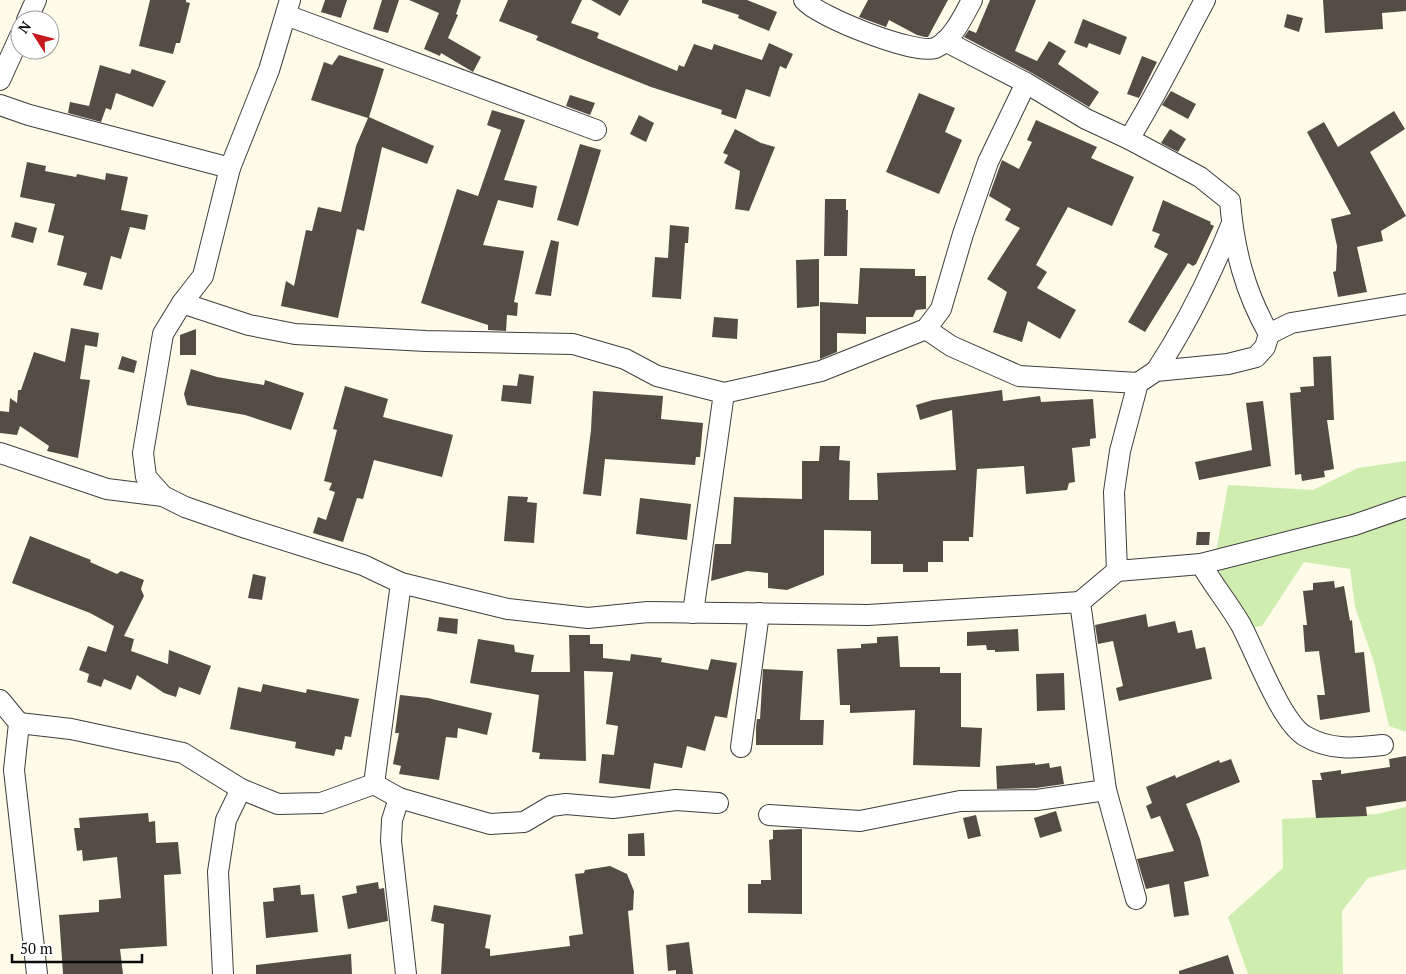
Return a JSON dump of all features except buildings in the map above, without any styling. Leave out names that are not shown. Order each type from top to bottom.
[{"type":"street","points":[[804,0],[817,11],[878,37],[920,49],[934,48],[945,41],[972,0]]},
{"type":"street","points":[[1129,139],[1152,102],[1168,66],[1205,0]]},
{"type":"street","points":[[163,496],[146,477],[143,453],[163,334],[182,303],[203,276],[230,168],[269,70],[288,8],[596,130]]},
{"type":"street","points":[[945,41],[1026,82],[1086,119],[1129,139],[1208,183],[1230,201],[1239,267],[1254,307],[1269,334],[1265,347],[1256,357],[1228,364],[1156,371]]},
{"type":"street","points":[[0,80],[10,58]]},
{"type":"street","points":[[182,303],[248,325],[294,334],[426,342],[573,344],[626,359],[657,376],[724,393],[821,371],[926,329],[941,309],[963,234],[988,162],[1026,82]]},
{"type":"street","points":[[0,105],[29,115],[230,168]]},
{"type":"street","points":[[926,329],[951,346],[1019,376],[1138,383],[1156,371],[1175,342],[1209,279],[1232,223]]},
{"type":"street","points":[[1269,334],[1291,323],[1406,304]]},
{"type":"street","points":[[1117,571],[1114,492],[1120,451],[1138,383]]},
{"type":"street","points":[[693,613],[724,393]]},
{"type":"street","points":[[0,453],[107,489],[163,496],[229,522],[363,565],[401,583],[508,609],[588,618],[648,612],[868,614],[1080,602],[1117,571],[1201,564],[1354,525],[1406,507]]},
{"type":"street","points":[[1201,564],[1240,624],[1268,683],[1295,728],[1305,736],[1343,749],[1383,745]]},
{"type":"street","points":[[374,784],[401,583]]},
{"type":"street","points":[[1080,602],[1106,790],[1136,899]]},
{"type":"street","points":[[741,747],[759,614]]},
{"type":"street","points":[[0,700],[19,723],[71,729],[183,753],[241,789],[278,804],[321,803],[374,784],[399,798],[490,824],[524,822],[551,806],[566,804],[613,808],[676,800],[718,803]]},
{"type":"street","points":[[19,723],[14,770],[37,974]]},
{"type":"street","points":[[223,974],[218,872],[226,820],[241,789]]},
{"type":"street","points":[[769,815],[860,821],[960,801],[1036,800],[1106,790]]},
{"type":"street","points":[[399,798],[392,820],[391,840],[406,974]]},
{"type":"green space","points":[[1406,461],[1406,732],[1389,726],[1374,662],[1355,607],[1350,569],[1304,562],[1262,626],[1248,628],[1224,593],[1216,552],[1228,485],[1313,490],[1358,468]]},
{"type":"green space","points":[[1406,807],[1406,869],[1368,878],[1342,911],[1343,974],[1248,974],[1228,917],[1283,868],[1282,819],[1377,814]]}]
